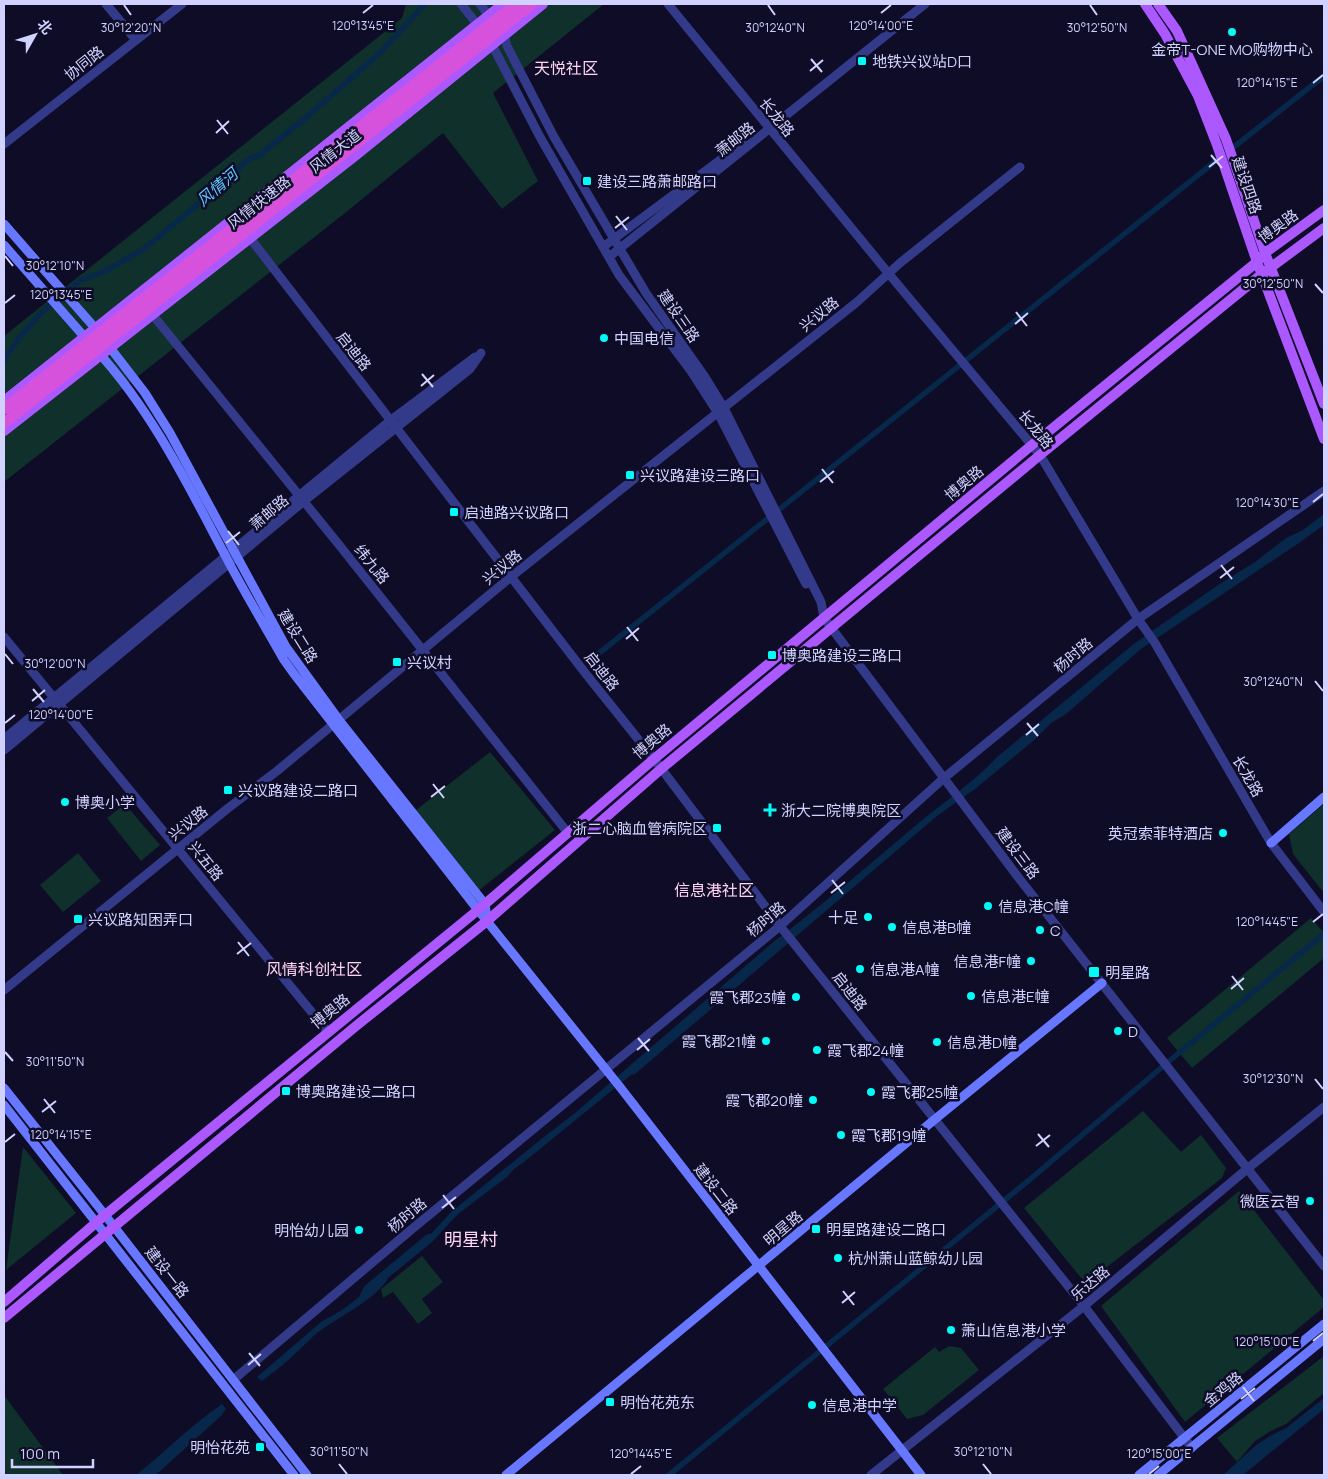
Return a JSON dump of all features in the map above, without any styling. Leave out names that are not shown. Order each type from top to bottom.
[{"type":"highway","name":"风情快速路","points":[[4,409],[516,4]]},
{"type":"highway","name":"风情快速路","points":[[4,423],[532,4]]},
{"type":"main road","name":"风情大道","points":[[4,401],[503,4]]},
{"type":"main road","name":"风情大道","points":[[4,431],[355,156],[543,4]]},
{"type":"main road","name":"建设四路","points":[[1145,4],[1165,34],[1222,142]]},
{"type":"main road","name":"建设四路","points":[[1158,4],[1177,31],[1265,253],[1267,272],[1324,440]]},
{"type":"main road","name":"建设四路","points":[[1229,162],[1257,262],[1267,272],[1324,404]]},
{"type":"main road","name":"博奥路","points":[[4,1302],[105,1214],[481,907],[654,759],[1032,445],[1257,262],[1265,253],[1324,210]]},
{"type":"main road","name":"建设二路","points":[[4,224],[111,347],[145,393],[170,433],[231,557]]},
{"type":"main road","name":"博奥路","points":[[4,1318],[356,1026],[487,921],[661,768],[1040,455],[1324,228]]},
{"type":"main road","name":"建设二路","points":[[4,245],[118,375],[153,426],[286,647],[336,722],[481,907]]},
{"type":"main road","points":[[1270,843],[1324,797]]},
{"type":"main road","points":[[481,907],[487,921]]},
{"type":"main road","name":"建设二路","points":[[487,921],[620,1086],[921,1475]]},
{"type":"main road","name":"明星路","points":[[506,1475],[1102,983]]},
{"type":"main road","name":"建设一路","points":[[4,1088],[105,1214],[307,1475]]},
{"type":"main road","name":"建设一路","points":[[4,1105],[294,1475]]},
{"type":"main road","name":"金鸡路","points":[[1139,1475],[1324,1324]]},
{"type":"main road","name":"金鸡路","points":[[1158,1475],[1324,1339]]},
{"type":"street","points":[[106,4],[136,40]]},
{"type":"street","name":"协同路","points":[[4,144],[182,4]]},
{"type":"street","name":"建设三路","points":[[461,4],[493,43],[540,136],[609,257],[636,299],[721,410]]},
{"type":"street","points":[[480,4],[504,34]]},
{"type":"street","name":"长龙路","points":[[668,4],[768,128],[1040,455],[1155,643],[1270,843],[1324,912]]},
{"type":"street","name":"萧邮路","points":[[603,247],[768,128],[918,4]]},
{"type":"street","name":"萧邮路","points":[[609,257],[925,4]]},
{"type":"street","name":"建设三路","points":[[504,34],[506,46],[554,137],[613,238],[646,293],[705,377],[776,520],[821,602],[824,618],[964,802],[1018,877],[1324,1266]]},
{"type":"street","name":"兴议路","points":[[4,990],[336,722],[512,576],[857,302],[1020,167]]},
{"type":"street","name":"启迪路","points":[[250,238],[661,768],[782,928],[1084,1306],[1192,1448]]},
{"type":"street","name":"纬九路","points":[[152,314],[568,833]]},
{"type":"street","name":"萧邮路","points":[[56,702],[301,498],[481,353]]},
{"type":"street","name":"杨时路","points":[[233,1380],[412,1229],[608,1073],[782,928],[944,778],[1138,618],[1324,491]]},
{"type":"street","name":"兴五路","points":[[4,637],[328,1032]]},
{"type":"street","points":[[4,739],[56,702]]},
{"type":"street","points":[[4,750],[56,702]]},
{"type":"street","name":"乐达路","points":[[871,1475],[1084,1306],[1324,1107]]},
{"type":"green space","points":[[406,4],[604,4],[493,93],[538,181],[502,209],[443,133],[345,213],[4,482],[4,336],[402,18]]},
{"type":"green space","points":[[490,752],[555,830],[473,895],[411,814]]},
{"type":"green space","points":[[125,804],[160,845],[141,861],[107,818]]},
{"type":"green space","points":[[1324,804],[1324,893],[1293,854],[1289,834]]},
{"type":"green space","points":[[78,853],[101,881],[63,912],[40,885]]},
{"type":"green space","points":[[1311,918],[1324,933],[1324,958],[1192,1068],[1167,1038]]},
{"type":"green space","points":[[1143,1111],[1181,1152],[1201,1135],[1226,1168],[1222,1178],[1090,1280],[1082,1279],[1024,1208]]},
{"type":"green space","points":[[23,1147],[76,1213],[6,1270]]},
{"type":"green space","points":[[1239,1191],[1324,1300],[1324,1307],[1185,1422],[1101,1306]]},
{"type":"green space","points":[[422,1256],[443,1282],[422,1299],[432,1313],[418,1324],[393,1292],[383,1298],[381,1289]]},
{"type":"green space","points":[[949,1346],[961,1348],[979,1370],[923,1415],[907,1419],[883,1389],[935,1347],[939,1352]]},
{"type":"green space","points":[[1324,1356],[1324,1393],[1286,1424],[1255,1441],[1237,1462],[1217,1438]]},
{"type":"green space","points":[[4,1395],[63,1475],[7,1475],[4,1472]]},
{"type":"water","points":[[1324,514],[1324,525],[1141,649],[975,789],[937,816],[635,1074],[631,1075],[514,1169],[507,1177],[458,1214],[432,1242],[388,1278],[384,1285],[369,1299],[320,1330],[285,1363],[262,1381],[257,1377],[321,1322],[342,1310],[359,1297],[363,1288],[368,1283],[426,1235],[432,1233],[451,1212],[575,1113],[772,943],[968,784],[997,757],[1135,643],[1218,585],[1255,562],[1286,538],[1303,530]]},
{"type":"water","points":[[1324,1398],[1324,1409],[1243,1475],[1223,1475],[1255,1446],[1286,1428]]},
{"type":"water","points":[[222,1404],[226,1409],[221,1416],[159,1472],[155,1475],[136,1475],[200,1421]]},
{"type":"waterway","name":"风情河","points":[[4,360],[16,342],[41,313],[81,280],[103,272],[144,249],[233,175],[247,160],[260,155],[309,115],[381,52],[425,4]]},
{"type":"waterway","points":[[1230,150],[1324,76]]},
{"type":"waterway","points":[[593,658],[1222,156]]},
{"type":"waterway","points":[[669,1475],[1034,1176],[1168,1062],[1324,934]]},
{"type":"place","name":"金帝T-ONE MO购物中心","points":[[1232,32]]},
{"type":"place","name":"地铁兴议站D口","points":[[862,61]]},
{"type":"place","name":"建设三路萧邮路口","points":[[587,181]]},
{"type":"place","name":"中国电信","points":[[604,338]]},
{"type":"place","name":"兴议路建设三路口","points":[[630,475]]},
{"type":"place","name":"启迪路兴议路口","points":[[454,512]]},
{"type":"place","name":"博奥路建设三路口","points":[[772,655]]},
{"type":"place","name":"兴议村","points":[[397,662]]},
{"type":"place","name":"兴议路建设二路口","points":[[228,790]]},
{"type":"place","name":"博奥小学","points":[[65,802]]},
{"type":"place","name":"浙大二院博奥院区","points":[[770,810]]},
{"type":"place","name":"浙二心脑血管病院区","points":[[717,828]]},
{"type":"place","name":"英冠索菲特酒店","points":[[1223,833]]},
{"type":"place","name":"信息港C幢","points":[[988,906]]},
{"type":"place","name":"十足","points":[[868,917]]},
{"type":"place","name":"兴议路知困弄口","points":[[78,919]]},
{"type":"place","name":"信息港B幢","points":[[892,927]]},
{"type":"place","name":"C","points":[[1040,930]]},
{"type":"place","name":"信息港F幢","points":[[1031,961]]},
{"type":"place","name":"信息港A幢","points":[[860,969]]},
{"type":"place","name":"明星路","points":[[1094,972]]},
{"type":"place","name":"信息港E幢","points":[[971,996]]},
{"type":"place","name":"霞飞郡23幢","points":[[796,997]]},
{"type":"place","name":"D","points":[[1118,1031]]},
{"type":"place","name":"霞飞郡21幢","points":[[766,1041]]},
{"type":"place","name":"信息港D幢","points":[[937,1042]]},
{"type":"place","name":"霞飞郡24幢","points":[[817,1050]]},
{"type":"place","name":"博奥路建设二路口","points":[[286,1091]]},
{"type":"place","name":"霞飞郡25幢","points":[[871,1092]]},
{"type":"place","name":"霞飞郡20幢","points":[[813,1100]]},
{"type":"place","name":"霞飞郡19幢","points":[[841,1135]]},
{"type":"place","name":"微医云智","points":[[1310,1201]]},
{"type":"place","name":"明星路建设二路口","points":[[816,1229]]},
{"type":"place","name":"明怡幼儿园","points":[[359,1230]]},
{"type":"place","name":"杭州萧山蓝鲸幼儿园","points":[[838,1258]]},
{"type":"place","name":"萧山信息港小学","points":[[951,1330]]},
{"type":"place","name":"明怡花苑东","points":[[610,1402]]},
{"type":"place","name":"信息港中学","points":[[812,1405]]},
{"type":"place","name":"明怡花苑","points":[[260,1447]]},
{"type":"district","name":"天悦社区","points":[[566,68]]},
{"type":"district","name":"信息港社区","points":[[714,890]]},
{"type":"district","name":"风情科创社区","points":[[314,969]]},
{"type":"district","name":"明星村","points":[[471,1239]]}]
